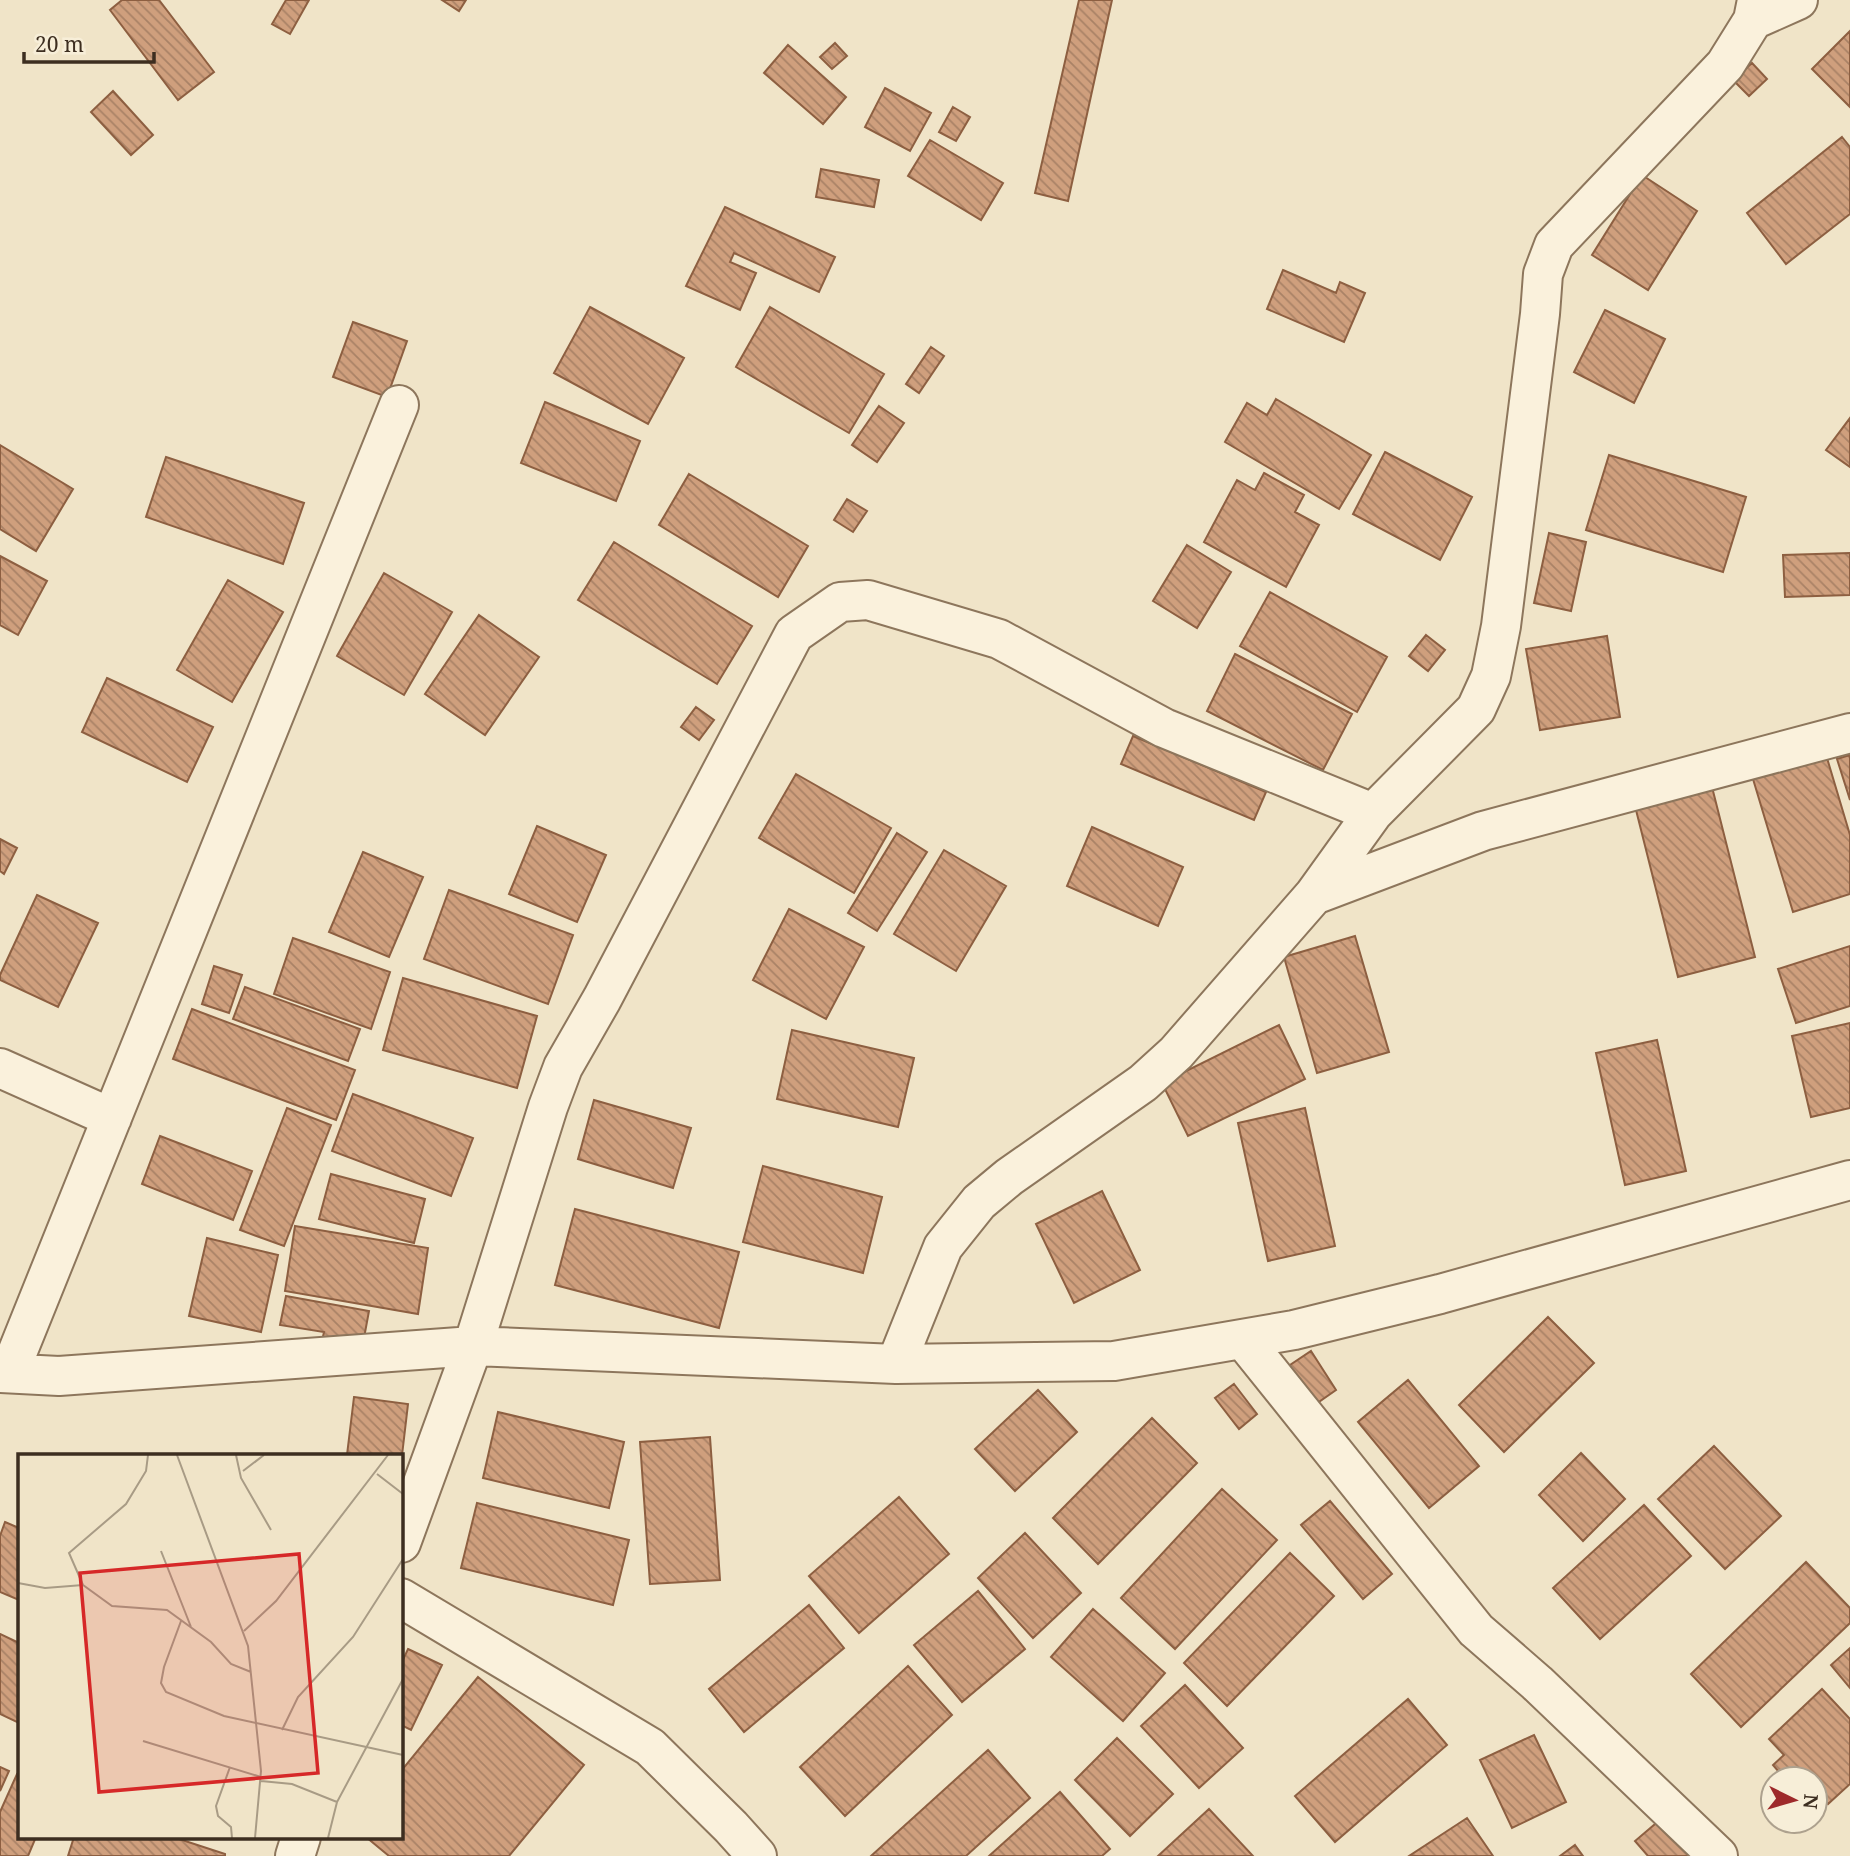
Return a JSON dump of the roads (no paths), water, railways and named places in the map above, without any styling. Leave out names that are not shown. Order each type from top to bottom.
[{"type":"street","points":[[896,1364],[943,1247],[979,1202],[1009,1177],[1143,1083],[1168,1061],[1314,895],[1373,813],[1475,709],[1491,676],[1504,598],[1543,274],[1554,245],[1725,65],[1755,10],[1798,0]]},
{"type":"street","points":[[399,405],[5,1373],[59,1376],[473,1346],[896,1364],[1114,1361],[1293,1330],[1440,1294],[1850,1180]]},
{"type":"street","points":[[402,1540],[473,1346],[563,1067],[602,999],[794,634],[840,602],[868,600],[999,639],[1164,729],[1373,813]]},
{"type":"street","points":[[1314,895],[1483,831],[1850,733]]},
{"type":"street","points":[[0,1068],[111,1118]]},
{"type":"street","points":[[1243,1339],[1476,1630],[1537,1683],[1718,1856]]},
{"type":"street","points":[[402,1599],[650,1747],[757,1856]]},
{"type":"street","points":[[295,1856],[300,1839]]}]
